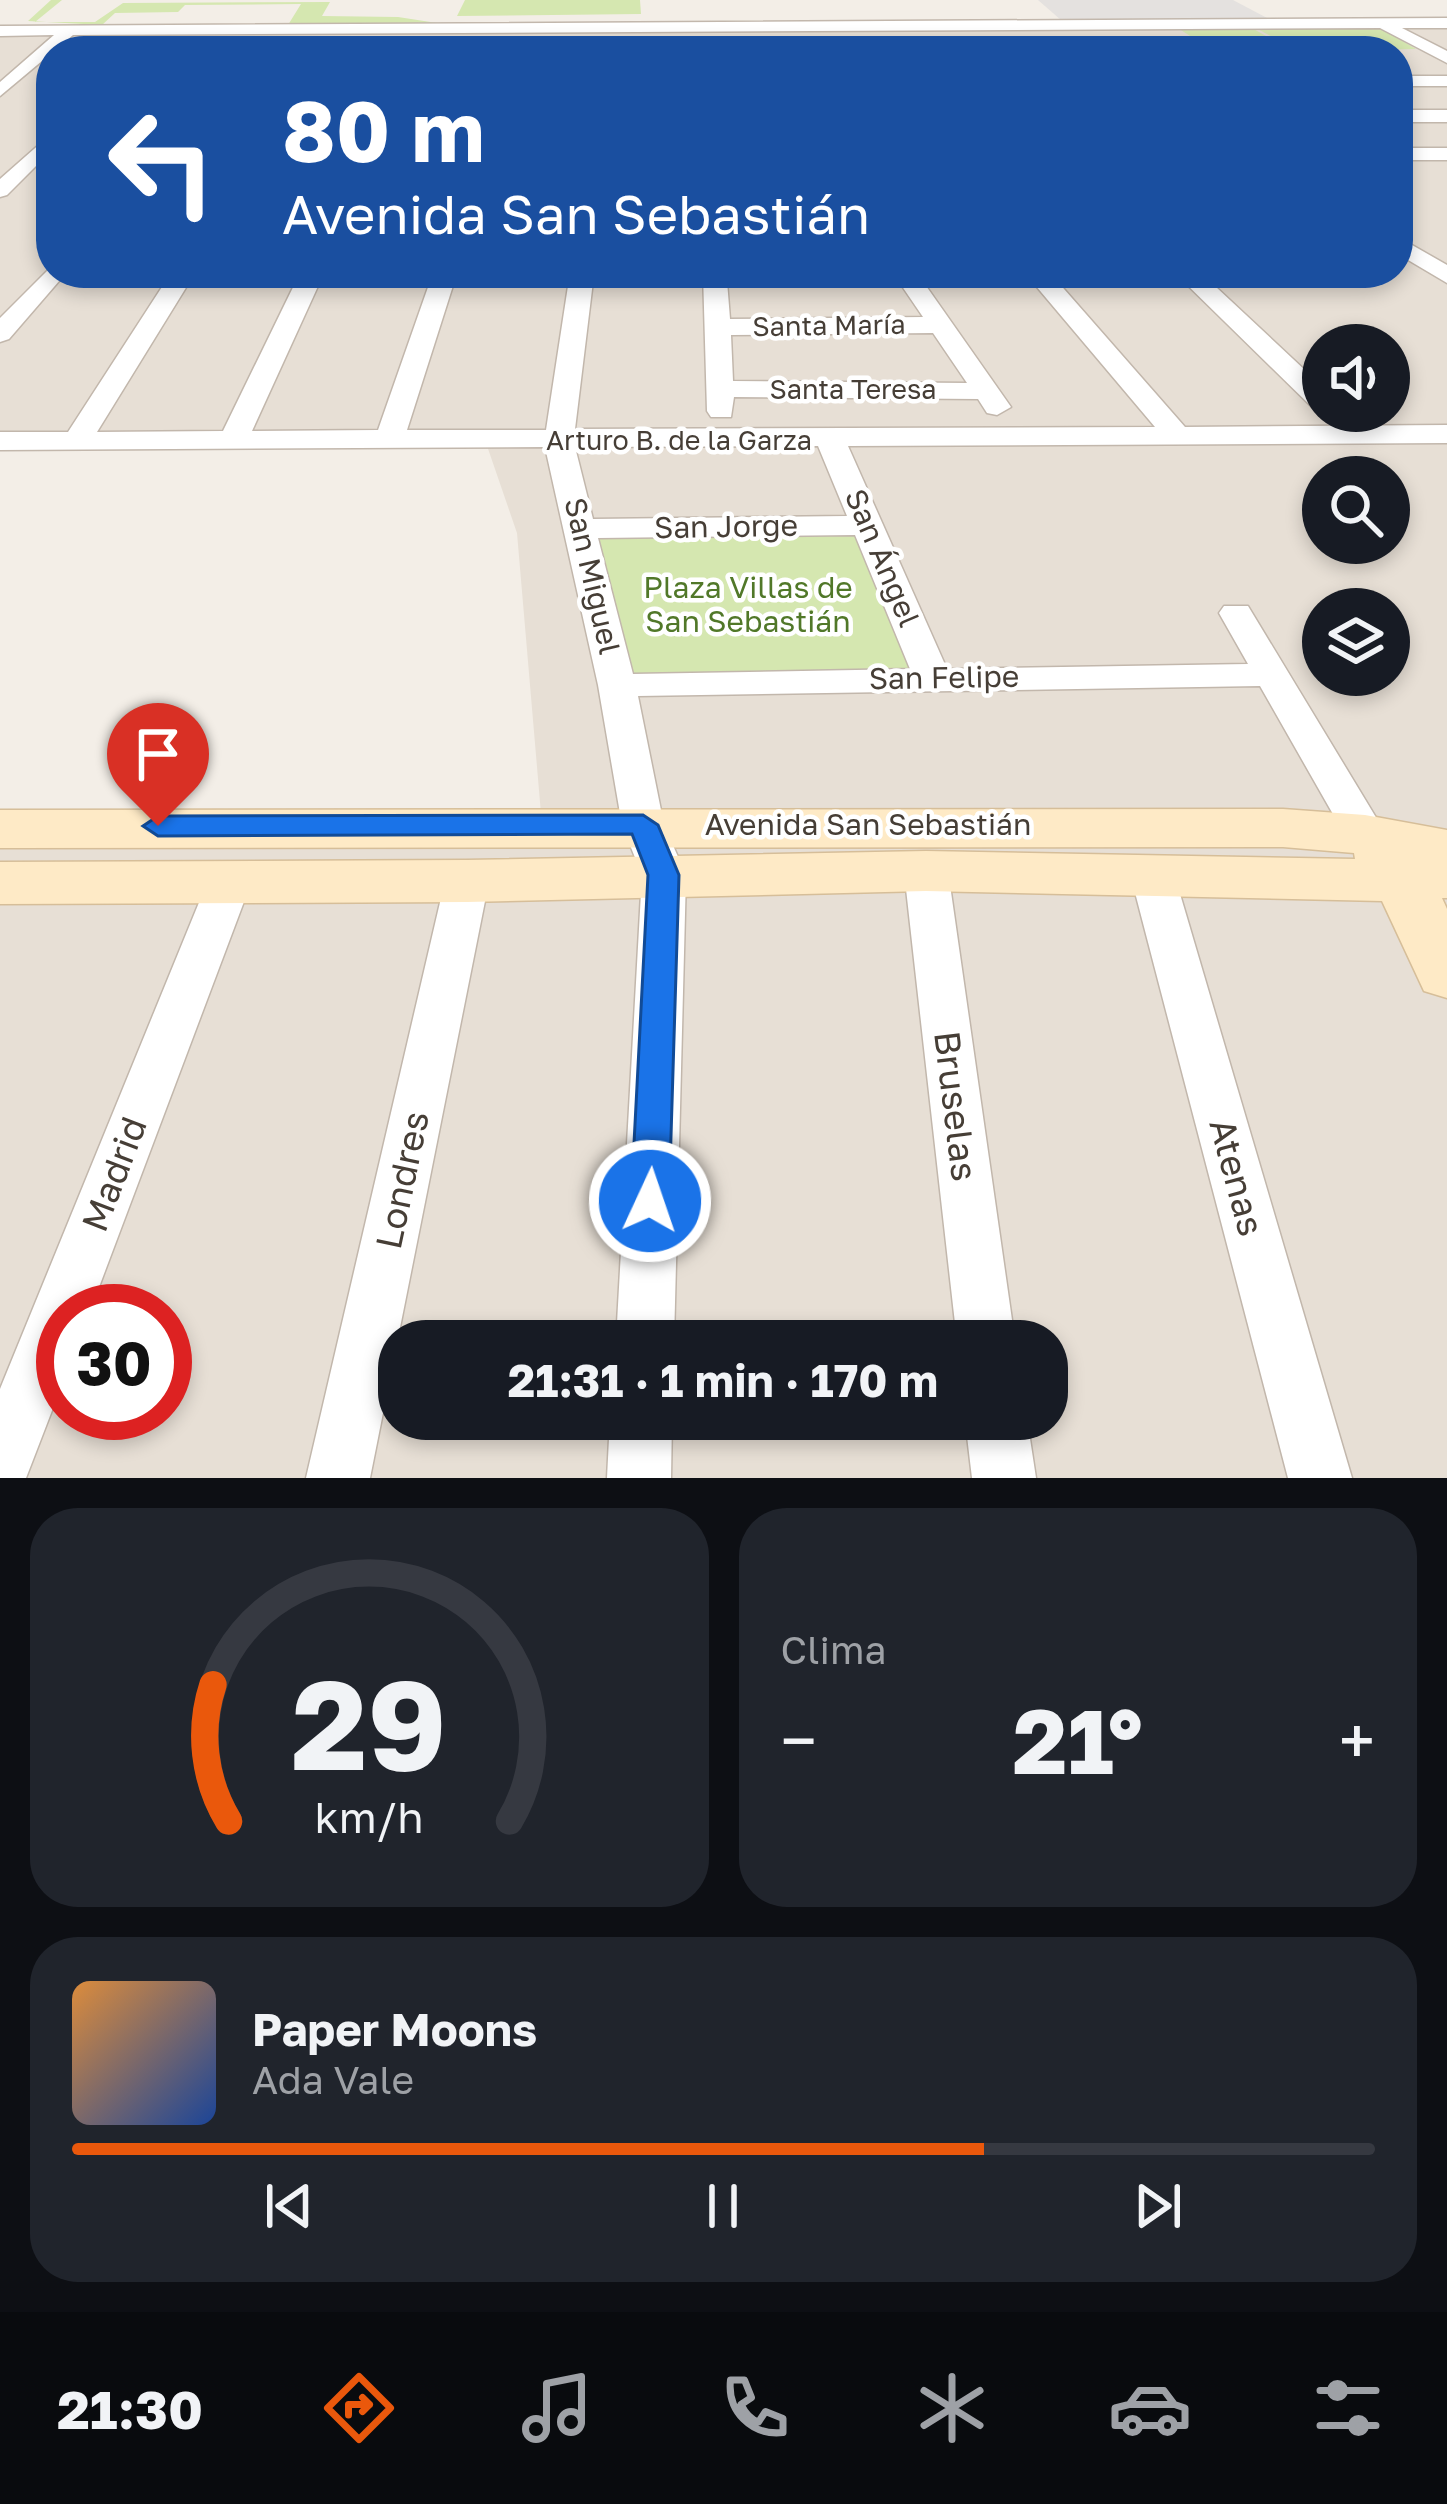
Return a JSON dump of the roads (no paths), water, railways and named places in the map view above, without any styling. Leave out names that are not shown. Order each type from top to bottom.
[{"type":"main road","name":"Avenida San Sebastián","points":[[0,883],[466,881],[653,850],[1214,827],[1415,860]]},
{"type":"main road","name":"Avenida San Sebastián","points":[[0,829],[653,850],[926,872],[1153,877],[1415,860]]},
{"type":"main road","points":[[1415,860],[1447,974]]},
{"type":"street","points":[[909,19],[925,36]]},
{"type":"street","points":[[0,31],[823,26],[909,19],[946,26],[1447,23]]},
{"type":"street","points":[[1381,24],[1404,36]]},
{"type":"street","points":[[1152,25],[1170,36]]},
{"type":"street","points":[[823,26],[832,36]]},
{"type":"street","points":[[946,26],[958,36]]},
{"type":"street","points":[[1047,26],[1061,36]]},
{"type":"street","points":[[694,27],[695,36]]},
{"type":"street","points":[[514,36],[515,28]]},
{"type":"street","points":[[607,36],[608,28]]},
{"type":"street","points":[[421,36],[424,29]]},
{"type":"street","points":[[63,36],[70,30]]},
{"type":"street","points":[[156,36],[162,30]]},
{"type":"street","points":[[241,36],[246,30]]},
{"type":"street","points":[[332,36],[336,30]]},
{"type":"street","points":[[1413,40],[1447,58]]},
{"type":"street","points":[[0,92],[36,60]]},
{"type":"street","points":[[1413,81],[1447,81]]},
{"type":"street","points":[[1413,116],[1447,116]]},
{"type":"street","points":[[3,185],[36,154]]},
{"type":"street","points":[[1413,154],[1447,154]]},
{"type":"street","points":[[3,185],[36,183]]},
{"type":"street","points":[[1413,254],[1447,276]]},
{"type":"street","points":[[0,334],[41,288]]},
{"type":"street","points":[[76,440],[173,288]]},
{"type":"street","points":[[233,440],[305,288]]},
{"type":"street","points":[[389,441],[440,288]]},
{"type":"street","name":"San Miguel","points":[[580,288],[559,442],[653,850],[644,1320]]},
{"type":"street","points":[[716,288],[721,439]]},
{"type":"street","points":[[914,288],[1019,439]]},
{"type":"street","points":[[1050,288],[1178,436]]},
{"type":"street","points":[[1203,288],[1302,382]]},
{"type":"street","name":"Santa María","points":[[718,327],[940,325]]},
{"type":"street","name":"Santa Teresa","points":[[721,388],[986,391]]},
{"type":"street","points":[[1355,432],[1358,435]]},
{"type":"street","name":"Arturo B. de la Garza","points":[[0,441],[559,442],[1447,434]]},
{"type":"street","name":"San Ángel","points":[[830,440],[932,677]]},
{"type":"street","name":"San Jorge","points":[[582,529],[869,525]]},
{"type":"street","points":[[1236,613],[1271,675],[1415,860]]},
{"type":"street","name":"San Felipe","points":[[617,685],[1271,675]]},
{"type":"street","name":"Bruselas","points":[[926,872],[983,1320]]},
{"type":"street","name":"Atenas","points":[[1153,877],[1320,1478]]},
{"type":"street","name":"Londres","points":[[338,1478],[466,881]]},
{"type":"street","name":"Madrid","points":[[0,1466],[229,883]]},
{"type":"street","points":[[639,1478],[640,1440]]},
{"type":"street","points":[[999,1440],[1004,1478]]},
{"type":"park label","name":"Plaza Villas de San Sebastián","points":[[748,605]]}]
